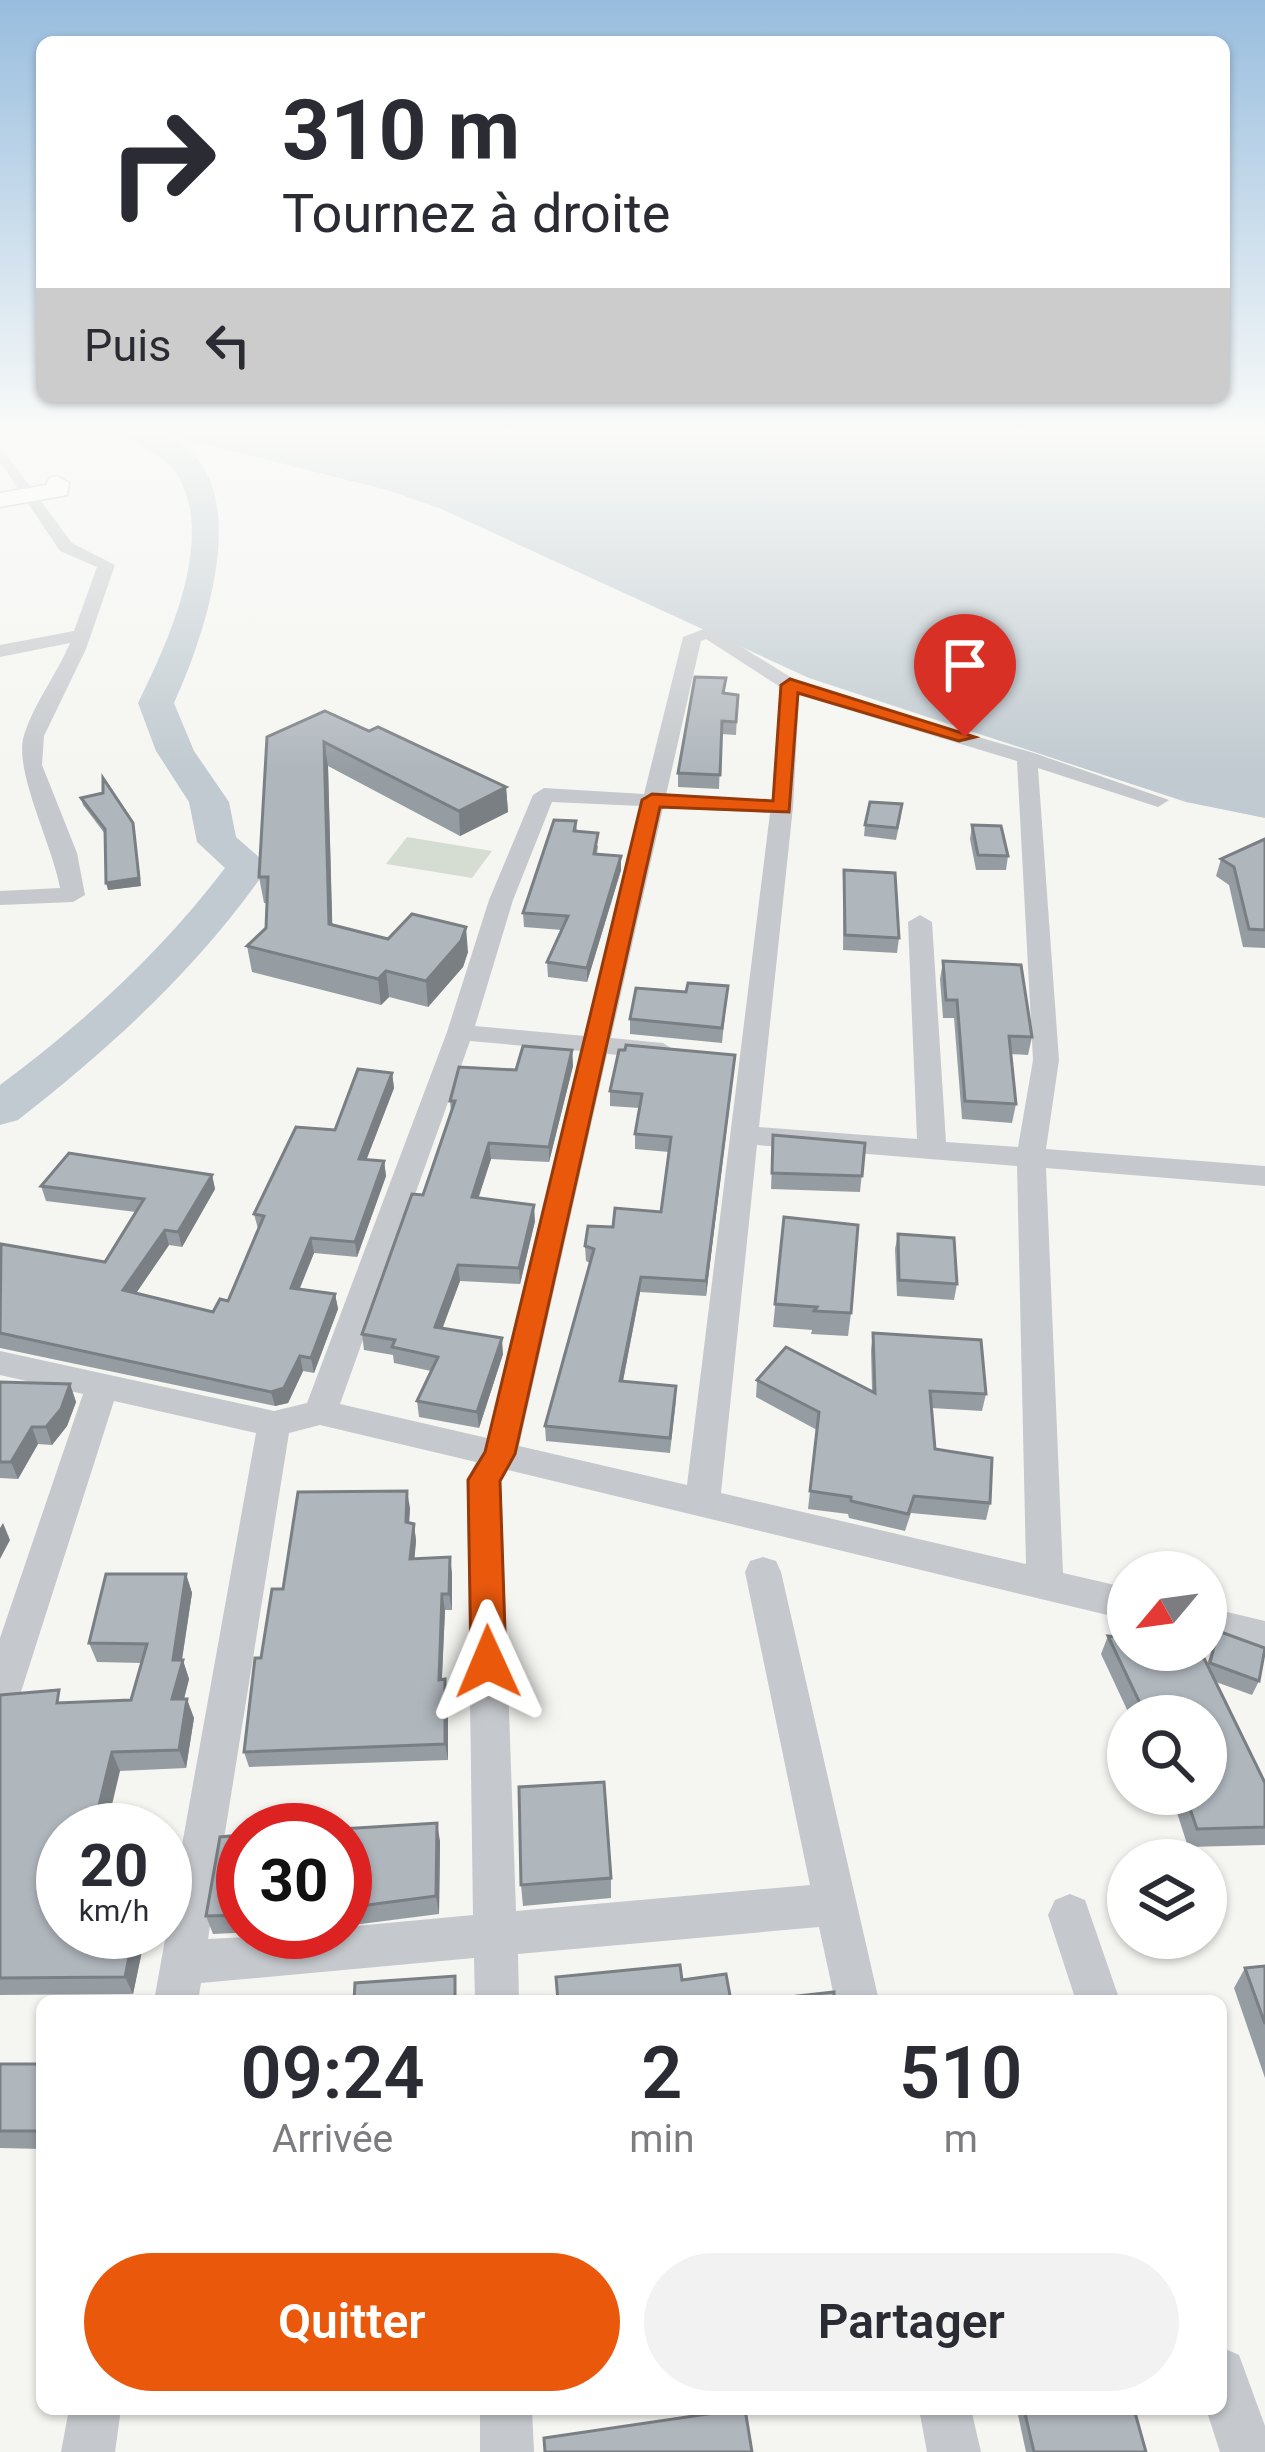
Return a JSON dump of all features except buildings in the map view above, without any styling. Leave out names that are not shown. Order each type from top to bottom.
[{"type":"street","points":[[0,898],[73,895],[66,853],[31,766],[34,736],[106,565],[65,543]]},
{"type":"street","points":[[497,1995],[484,1480],[500,1454],[692,638],[709,633],[790,685],[1158,800]]},
{"type":"street","points":[[0,651],[80,635]]},
{"type":"street","points":[[702,1503],[744,1135],[742,1058],[782,807],[790,685]]},
{"type":"street","points":[[1027,757],[1046,1060],[1031,1156],[1045,1585]]},
{"type":"street","points":[[320,1412],[460,1033],[501,900],[544,795],[782,807]]},
{"type":"street","points":[[920,922],[932,1147]]},
{"type":"street","points":[[460,1033],[685,1052]]},
{"type":"street","points":[[744,1135],[1265,1176]]},
{"type":"street","points":[[0,1363],[274,1424],[320,1412],[1107,1599]]},
{"type":"street","points":[[0,1694],[102,1386]]},
{"type":"street","points":[[274,1424],[180,1982],[495,1937],[836,1904]]},
{"type":"street","points":[[763,1572],[856,1995]]},
{"type":"street","points":[[1227,1628],[1265,1637]]},
{"type":"street","points":[[1070,1915],[1096,1995]]},
{"type":"street","points":[[1227,2391],[1247,2452]]},
{"type":"street","points":[[88,2452],[94,2415]]},
{"type":"street","points":[[506,2415],[507,2452]]},
{"type":"street","points":[[946,2415],[954,2452]]},
{"type":"shaded area","points":[[516,543],[1265,543],[1265,818],[1186,802],[809,678]]},
{"type":"shaded area","points":[[407,837],[492,851],[472,878],[386,864]]},
{"type":"waterway","points":[[0,1109],[134,998],[193,937],[248,866],[217,842],[209,802],[175,751],[156,703],[190,622],[205,543]]},
{"type":"route","points":[[488,1662],[484,1480],[500,1454],[652,800],[782,807],[790,685],[965,737]]}]
